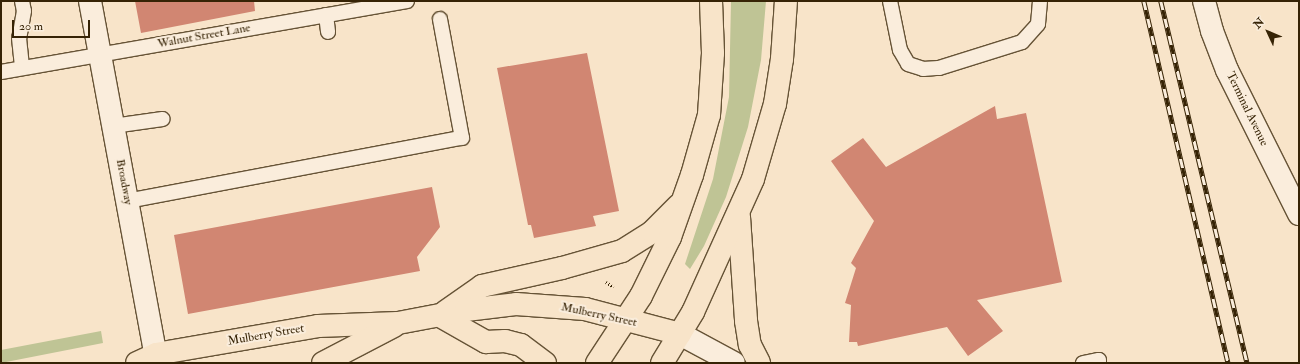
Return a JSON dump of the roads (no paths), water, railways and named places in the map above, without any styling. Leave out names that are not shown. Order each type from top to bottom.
[{"type":"main road","points":[[597,363],[641,296],[670,237],[682,202],[709,115],[712,53],[711,1]]},
{"type":"main road","points":[[662,363],[680,334],[707,282],[753,179],[775,104],[782,59],[786,1]]},
{"type":"main road","points":[[545,363],[521,345],[505,341],[486,342],[440,316],[482,286],[569,266],[622,251],[652,232],[682,202]]},
{"type":"main road","points":[[739,212],[746,321],[750,345],[760,363]]},
{"type":"main road","name":"Mulberry Street","points":[[150,360],[318,326],[398,323],[497,306],[536,304],[585,309],[680,334]]},
{"type":"main road","name":"Mulberry Street","points":[[323,363],[398,323]]},
{"type":"street","name":"Broadway","points":[[90,1],[127,201],[150,360]]},
{"type":"street","name":"Terminal Avenue","points":[[1204,1],[1212,31],[1228,70],[1299,214]]},
{"type":"street","points":[[680,334],[734,363]]},
{"type":"lane","points":[[22,1],[24,11],[19,38],[22,68]]},
{"type":"lane","name":"Walnut Street Lane","points":[[1,72],[408,1]]},
{"type":"lane","points":[[890,1],[900,50],[908,64],[923,69],[939,68],[1022,42],[1038,24],[1040,1]]},
{"type":"lane","points":[[326,15],[328,32]]},
{"type":"lane","points":[[127,201],[462,138],[440,19]]},
{"type":"lane","points":[[113,126],[163,119]]},
{"type":"lane","points":[[1083,363],[1099,360],[1099,363]]},
{"type":"railway","points":[[1144,1],[1228,363]]},
{"type":"railway","points":[[1161,1],[1247,363]]}]
